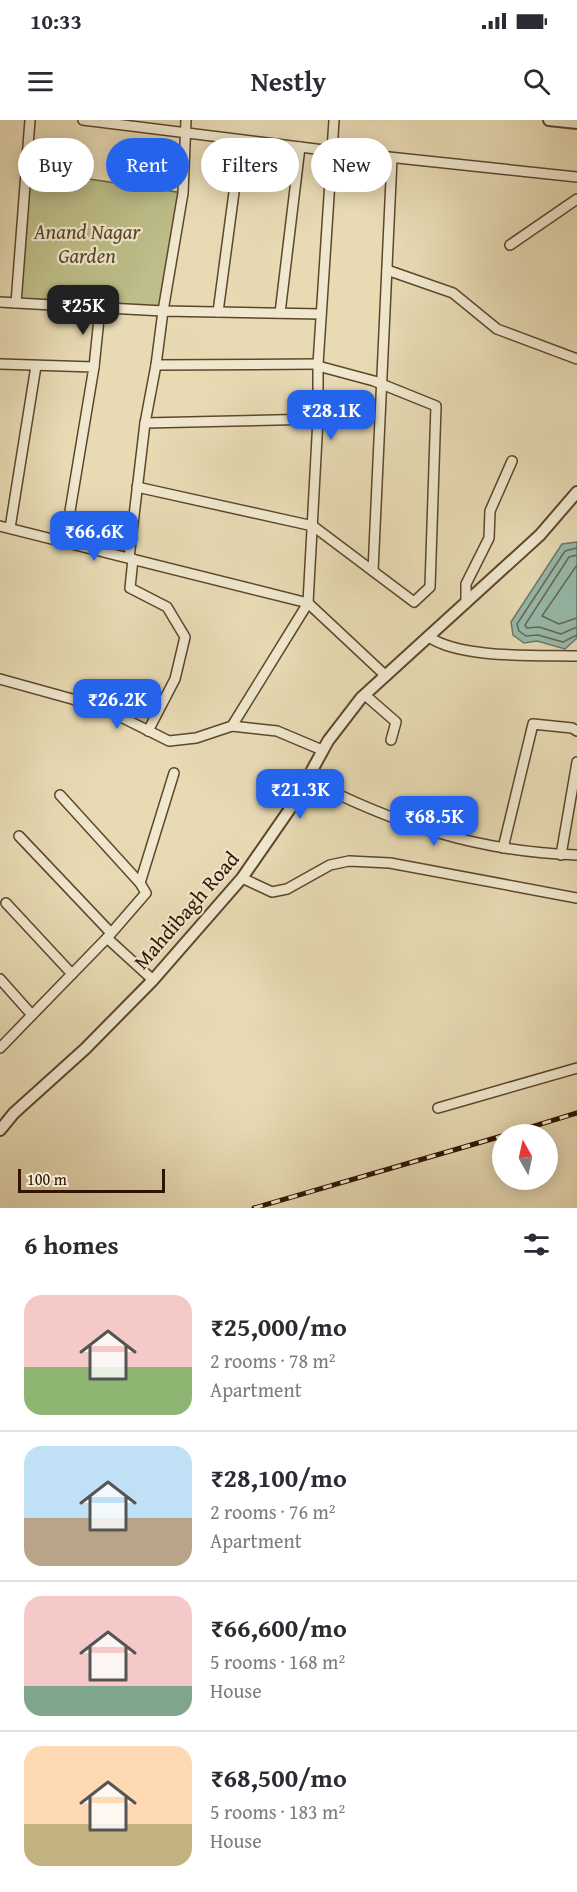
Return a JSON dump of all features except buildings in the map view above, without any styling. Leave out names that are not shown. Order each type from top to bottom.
[{"type":"street","points":[[16,303],[30,120]]},
{"type":"street","points":[[83,120],[225,138]]},
{"type":"street","points":[[148,731],[175,679],[185,636],[167,607],[130,588],[137,487],[145,423],[183,193],[186,120]]},
{"type":"street","points":[[333,138],[334,120]]},
{"type":"street","points":[[549,120],[577,123]]},
{"type":"street","points":[[280,313],[300,147],[311,148]]},
{"type":"street","points":[[392,158],[577,177]]},
{"type":"street","points":[[218,312],[234,192]]},
{"type":"street","points":[[232,726],[308,603],[318,419],[318,365],[329,192]]},
{"type":"street","points":[[373,571],[390,192]]},
{"type":"street","points":[[510,244],[577,199]]},
{"type":"street","points":[[387,270],[453,293],[497,329],[577,359]]},
{"type":"street","points":[[0,302],[100,309],[321,314]]},
{"type":"street","points":[[65,541],[94,367],[100,309]]},
{"type":"street","points":[[0,364],[94,367]]},
{"type":"street","points":[[137,487],[313,526],[414,603],[430,587],[436,406],[382,384],[318,365],[156,365]]},
{"type":"street","points":[[10,528],[36,366]]},
{"type":"street","points":[[145,423],[318,419]]},
{"type":"street","points":[[466,603],[466,584],[489,538],[490,511],[512,461]]},
{"type":"street","name":"Mahdibagh Road","points":[[0,1130],[14,1113],[86,1049],[153,980],[242,878],[294,803],[322,750],[365,695],[540,535],[577,492]]},
{"type":"street","points":[[0,526],[308,603],[386,676]]},
{"type":"street","points":[[429,637],[442,646],[502,654],[577,656]]},
{"type":"street","points":[[0,679],[101,707],[169,741],[196,738],[232,726],[277,731],[322,750]]},
{"type":"street","points":[[365,695],[396,722],[391,740]]},
{"type":"street","points":[[502,848],[533,724],[572,728],[577,731]]},
{"type":"street","points":[[561,855],[577,762]]},
{"type":"street","points":[[140,883],[174,773]]},
{"type":"street","points":[[307,779],[358,805],[444,837],[532,854],[577,855]]},
{"type":"street","points":[[0,1048],[109,935],[146,893],[140,883],[60,795]]},
{"type":"street","points":[[19,836],[153,980]]},
{"type":"street","points":[[242,878],[272,892],[296,885],[330,865],[349,861],[390,863],[577,898]]},
{"type":"street","points":[[6,903],[72,974]]},
{"type":"street","points":[[0,979],[32,1015]]},
{"type":"street","points":[[438,1108],[577,1068]]},
{"type":"green space","name":"Anand Nagar Garden","points":[[94,180],[106,182],[106,192],[183,193],[163,311],[16,303],[26,192],[94,192]]},
{"type":"water","points":[[577,542],[577,638],[565,649],[537,641],[524,643],[513,635],[511,622],[562,544]]},
{"type":"railway","points":[[541,1124],[577,1113]]},
{"type":"railway","points":[[254,1208],[492,1139]]}]
